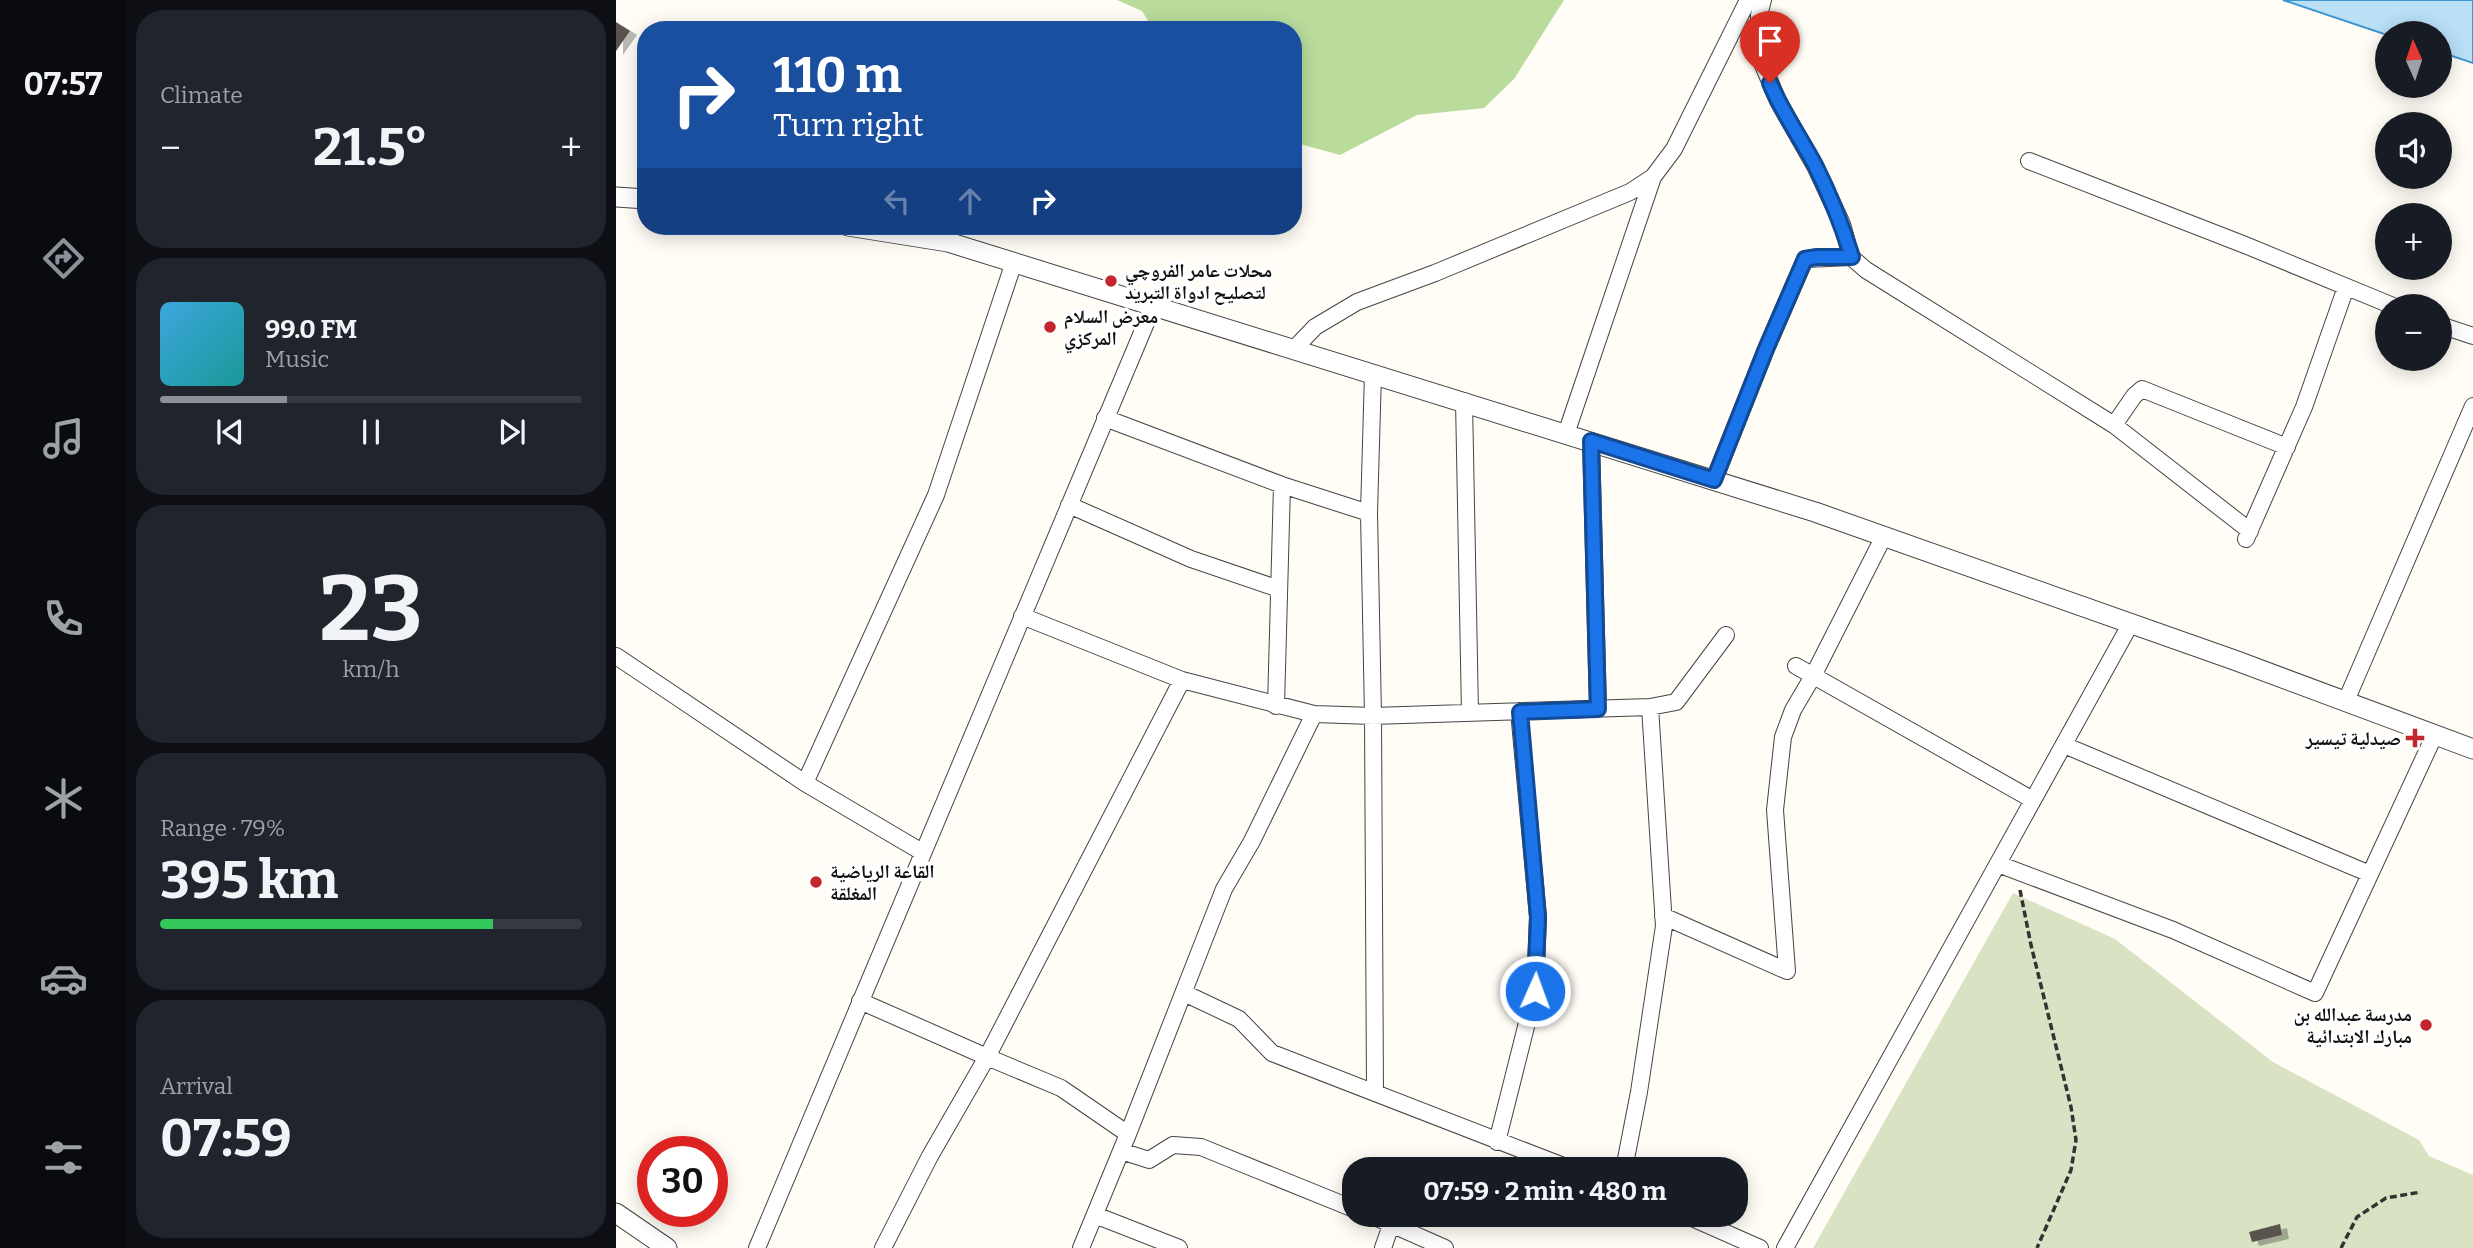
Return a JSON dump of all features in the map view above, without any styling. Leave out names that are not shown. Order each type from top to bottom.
[{"type":"street","points":[[1566,434],[1653,177],[1674,149],[1748,0]]},
{"type":"street","points":[[1763,0],[1759,15],[1763,65],[1778,100],[1815,166],[1842,224],[1852,257],[1866,270],[2114,425],[2248,535],[2304,407],[2346,286]]},
{"type":"street","points":[[2029,161],[2375,298]]},
{"type":"street","points":[[1295,348],[1315,327],[1357,302],[1630,192],[1653,177]]},
{"type":"street","points":[[616,197],[637,198]]},
{"type":"street","points":[[904,235],[948,242],[1154,304],[1714,480],[1884,536],[2473,748]]},
{"type":"street","points":[[1714,480],[1805,259],[1852,257]]},
{"type":"street","points":[[804,783],[936,495],[1014,262]]},
{"type":"street","points":[[757,1248],[1154,304]]},
{"type":"street","points":[[2452,329],[2473,336]]},
{"type":"street","points":[[1373,373],[1369,513],[1375,1092]]},
{"type":"street","points":[[2114,425],[2134,396],[2143,389],[2287,447]]},
{"type":"street","points":[[1464,401],[1470,713]]},
{"type":"street","points":[[2346,701],[2473,406]]},
{"type":"street","points":[[1105,418],[1282,485],[1369,513]]},
{"type":"street","points":[[1591,441],[1598,709]]},
{"type":"street","points":[[1276,706],[1282,485]]},
{"type":"street","points":[[1069,505],[1191,559],[1279,589]]},
{"type":"street","points":[[1663,916],[1787,971],[1775,810],[1783,737],[1793,710],[1884,536]]},
{"type":"street","points":[[1022,616],[1182,680],[1314,714],[1373,716],[1650,707],[1676,702],[1726,635]]},
{"type":"street","points":[[1785,1248],[2132,624]]},
{"type":"street","points":[[616,656],[804,783],[922,852]]},
{"type":"street","points":[[1796,666],[2033,800]]},
{"type":"street","points":[[883,1248],[930,1156],[987,1057],[1182,680]]},
{"type":"street","points":[[1626,1157],[1664,926],[1650,707]]},
{"type":"street","points":[[1497,1142],[1535,991],[1538,917],[1520,712]]},
{"type":"street","points":[[1081,1248],[1224,888],[1252,841],[1314,714]]},
{"type":"street","points":[[1998,864],[2173,930],[2315,993],[2435,734]]},
{"type":"street","points":[[2064,744],[2370,874]]},
{"type":"street","points":[[1184,993],[1240,1019],[1272,1053],[1538,1157]]},
{"type":"street","points":[[860,1001],[1061,1088],[1128,1134]]},
{"type":"street","points":[[1121,1152],[1149,1160],[1173,1145],[1201,1147],[1342,1204]]},
{"type":"street","points":[[616,1213],[667,1248]]},
{"type":"street","points":[[1095,1215],[1179,1248]]},
{"type":"street","points":[[1383,1248],[1390,1227]]},
{"type":"street","points":[[1396,1227],[1445,1248]]},
{"type":"street","points":[[1712,1227],[1760,1248]]},
{"type":"path","points":[[2017,871],[2031,945],[2071,1107],[2076,1140],[2071,1170],[2037,1248]]},
{"type":"path","points":[[2341,1248],[2357,1217],[2386,1198],[2421,1192]]},
{"type":"green space","points":[[1117,0],[1564,0],[1514,79],[1484,108],[1417,115],[1340,155],[1302,144],[1302,21],[1148,21],[1142,11]]},
{"type":"green space","points":[[2013,893],[2115,939],[2273,1062],[2419,1140],[2429,1156],[2473,1175],[2473,1248],[1813,1248]]},
{"type":"water","points":[[2283,0],[2473,0],[2473,63],[2452,56],[2452,21],[2375,21],[2375,31]]},
{"type":"building","points":[[616,22],[630,31],[616,51]]},
{"type":"building","points":[[2280,1224],[2282,1235],[2252,1242],[2249,1232]]},
{"type":"place","name":"محلات عامر الفروچي لتصليح ادواة التبريد","points":[[1111,281]]},
{"type":"place","name":"معرض السلام المركزي","points":[[1050,327]]},
{"type":"place","name":"صيدلية تيسير","points":[[2415,738]]},
{"type":"place","name":"القاعة الرياضية المغلقة","points":[[816,882]]},
{"type":"place","name":"مدرسة عبدالله بن مبارك الابتدائية","points":[[2426,1025]]},
{"type":"route","points":[[1535,991],[1538,917],[1520,712],[1598,709],[1591,441],[1714,480],[1805,259],[1852,257],[1842,224],[1824,185],[1770,83]]}]
